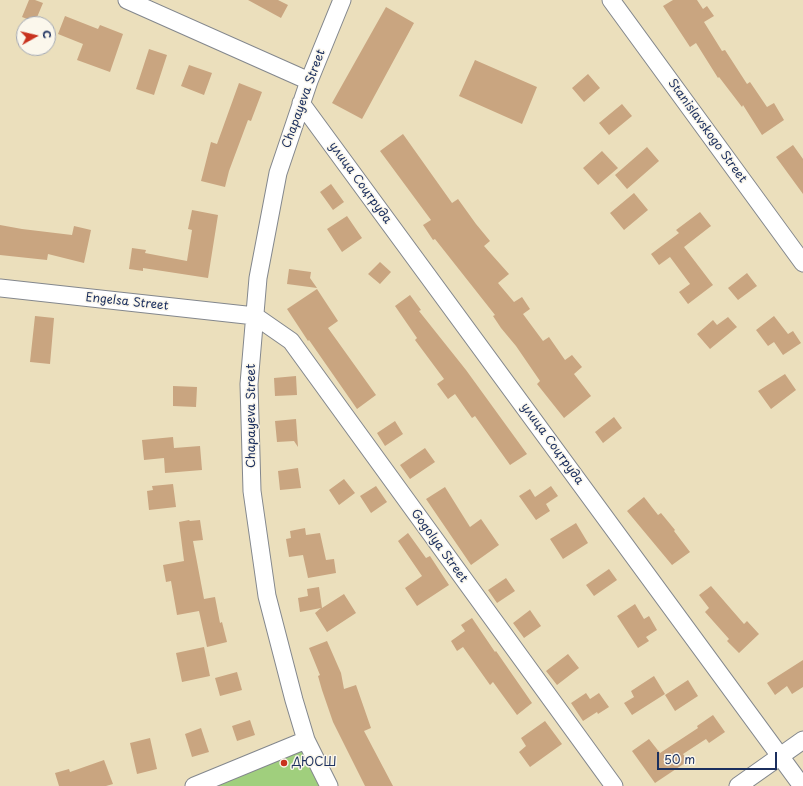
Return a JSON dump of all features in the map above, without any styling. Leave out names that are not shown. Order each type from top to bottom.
[{"type":"street","points":[[127,0],[308,81]]},
{"type":"street","name":"Chapayeva Street","points":[[329,786],[306,740],[267,596],[252,491],[249,384],[258,278],[278,174],[308,81],[342,0]]},
{"type":"street","name":"Stanislavskogo Street","points":[[611,0],[803,263]]},
{"type":"street","name":"улица Соцтруда","points":[[301,103],[802,786]]},
{"type":"street","name":"Engelsa Street","points":[[0,288],[255,316]]},
{"type":"street","name":"Gogolya Street","points":[[255,316],[291,341],[614,786]]},
{"type":"street","points":[[194,786],[306,740]]},
{"type":"street","points":[[738,786],[803,740]]},
{"type":"green space","name":"ДЮСШ","points":[[306,740],[329,786],[194,786]]},
{"type":"building","points":[[29,0],[35,0],[43,3],[38,16],[22,16]]},
{"type":"building","points":[[248,0],[278,0],[288,5],[281,18]]},
{"type":"building","points":[[673,0],[697,0],[703,9],[707,6],[714,16],[704,22],[722,51],[725,50],[747,84],[750,82],[767,107],[774,103],[784,120],[762,135],[743,105],[742,107],[719,77],[718,78],[696,43],[690,47],[663,6]]},
{"type":"building","points":[[386,7],[414,23],[362,119],[332,103]]},
{"type":"building","points":[[65,16],[98,29],[100,25],[123,34],[110,72],[77,60],[83,44],[58,34]]},
{"type":"building","points":[[149,49],[167,55],[154,95],[136,89]]},
{"type":"building","points":[[475,60],[537,87],[522,124],[459,96]]},
{"type":"building","points":[[189,65],[212,73],[204,95],[181,86]]},
{"type":"building","points":[[588,74],[600,88],[584,102],[572,88]]},
{"type":"building","points":[[239,83],[262,92],[251,121],[248,120],[229,171],[225,187],[201,181],[211,142],[217,144]]},
{"type":"building","points":[[622,104],[632,116],[609,135],[599,123]]},
{"type":"building","points":[[403,134],[452,203],[458,199],[490,241],[484,246],[509,274],[498,283],[514,302],[522,297],[530,309],[523,314],[543,341],[549,337],[565,360],[572,355],[582,367],[574,374],[591,396],[564,418],[537,384],[540,381],[516,346],[501,328],[493,316],[495,315],[435,239],[433,240],[423,225],[431,220],[380,151]]},
{"type":"building","points":[[793,145],[803,159],[803,194],[776,157]]},
{"type":"building","points":[[647,147],[659,161],[627,189],[615,175]]},
{"type":"building","points":[[602,151],[618,168],[598,185],[583,168]]},
{"type":"building","points":[[331,184],[344,202],[333,210],[320,192]]},
{"type":"building","points":[[634,193],[648,210],[624,230],[610,213]]},
{"type":"building","points":[[192,210],[218,215],[208,278],[143,268],[143,271],[129,269],[132,248],[146,250],[145,253],[187,261],[192,230],[188,229]]},
{"type":"building","points":[[700,212],[711,226],[684,247],[713,285],[688,304],[679,292],[690,284],[670,257],[659,265],[651,254],[679,233],[676,230]]},
{"type":"building","points":[[347,216],[362,238],[342,252],[327,229]]},
{"type":"building","points":[[0,225],[72,235],[74,226],[91,230],[84,263],[48,254],[47,260],[0,255]]},
{"type":"building","points":[[380,262],[391,272],[380,284],[368,274]]},
{"type":"building","points":[[289,269],[311,272],[310,278],[317,288],[287,284]]},
{"type":"building","points":[[747,273],[757,286],[738,300],[728,288]]},
{"type":"building","points":[[317,289],[338,321],[328,328],[376,395],[357,409],[287,309]]},
{"type":"building","points":[[410,295],[421,310],[419,311],[466,370],[527,454],[510,465],[475,416],[472,418],[455,394],[448,399],[437,384],[444,379],[415,340],[417,338],[395,306]]},
{"type":"building","points":[[35,316],[54,318],[50,364],[30,362]]},
{"type":"building","points":[[774,316],[788,334],[793,331],[801,343],[783,355],[774,342],[768,346],[756,330]]},
{"type":"building","points":[[728,317],[737,327],[710,349],[697,334],[713,320],[717,325]]},
{"type":"building","points":[[785,374],[796,390],[771,409],[758,391]]},
{"type":"building","points":[[296,376],[297,395],[275,396],[274,378]]},
{"type":"building","points":[[173,386],[197,387],[196,407],[173,406]]},
{"type":"building","points":[[614,417],[622,428],[603,443],[595,432]]},
{"type":"building","points":[[296,419],[298,447],[294,441],[277,442],[275,421]]},
{"type":"building","points":[[395,421],[403,434],[385,446],[377,433]]},
{"type":"building","points":[[173,437],[174,448],[200,446],[202,470],[165,473],[164,458],[144,460],[142,440]]},
{"type":"building","points":[[425,448],[435,462],[410,479],[400,465]]},
{"type":"building","points":[[298,468],[301,488],[280,490],[278,471]]},
{"type":"building","points":[[344,479],[355,493],[339,505],[329,490]]},
{"type":"building","points":[[173,484],[176,507],[149,510],[147,491],[153,490],[152,486]]},
{"type":"building","points":[[376,486],[387,502],[371,513],[360,496]]},
{"type":"building","points":[[551,486],[558,496],[546,504],[550,511],[536,520],[519,496],[530,489],[535,497]]},
{"type":"building","points":[[445,487],[470,527],[481,519],[499,545],[471,565],[426,499]]},
{"type":"building","points":[[644,497],[658,515],[661,513],[690,552],[672,565],[627,511]]},
{"type":"building","points":[[200,520],[203,540],[193,541],[204,599],[215,597],[220,623],[222,622],[227,642],[207,647],[199,611],[177,615],[171,581],[166,582],[163,565],[184,561],[179,522]]},
{"type":"building","points":[[576,523],[588,543],[563,559],[550,539]]},
{"type":"building","points":[[305,528],[306,535],[320,533],[326,560],[334,559],[336,573],[308,578],[303,555],[289,557],[286,539],[291,538],[290,531]]},
{"type":"building","points":[[408,533],[426,558],[430,556],[449,585],[417,606],[405,588],[422,576],[398,541]]},
{"type":"building","points":[[609,569],[617,580],[594,596],[586,585]]},
{"type":"building","points":[[506,578],[515,591],[497,603],[488,590]]},
{"type":"building","points":[[711,586],[744,624],[747,621],[759,634],[739,653],[727,641],[729,639],[705,612],[709,608],[699,595]]},
{"type":"building","points":[[319,587],[322,608],[344,594],[356,613],[327,632],[315,613],[321,608],[300,612],[298,598],[308,596],[307,589]]},
{"type":"building","points":[[635,604],[644,619],[649,616],[657,630],[646,637],[649,641],[638,648],[617,616]]},
{"type":"building","points":[[530,610],[541,626],[524,638],[513,623]]},
{"type":"building","points":[[472,618],[532,703],[517,715],[493,682],[490,685],[463,647],[457,651],[451,641],[465,631],[461,625]]},
{"type":"building","points":[[327,641],[341,673],[344,689],[356,685],[371,728],[364,731],[393,786],[365,786],[333,722],[318,676],[320,675],[309,648]]},
{"type":"building","points":[[204,647],[210,676],[182,682],[176,653]]},
{"type":"building","points":[[568,654],[579,668],[557,685],[546,671]]},
{"type":"building","points":[[803,660],[803,687],[792,694],[787,686],[775,695],[767,683]]},
{"type":"building","points":[[237,672],[242,690],[220,696],[215,678]]},
{"type":"building","points":[[654,676],[665,694],[632,715],[624,703],[634,697],[631,691]]},
{"type":"building","points":[[688,680],[698,696],[675,711],[665,695]]},
{"type":"building","points":[[586,693],[590,699],[599,693],[609,707],[598,714],[597,712],[583,721],[571,703]]},
{"type":"building","points":[[713,715],[725,732],[709,743],[706,739],[683,754],[688,761],[655,783],[632,751],[649,739],[660,753],[698,728],[697,726]]},
{"type":"building","points":[[250,720],[255,735],[237,741],[232,726]]},
{"type":"building","points":[[545,721],[562,744],[530,767],[519,752],[526,746],[521,738]]},
{"type":"building","points":[[201,728],[209,752],[192,757],[185,734]]},
{"type":"building","points":[[150,738],[157,769],[137,774],[130,743]]},
{"type":"building","points":[[104,760],[113,784],[106,786],[59,786],[55,773],[69,769],[70,772]]},
{"type":"place","name":"ДЮСШ","points":[[284,763]]}]
